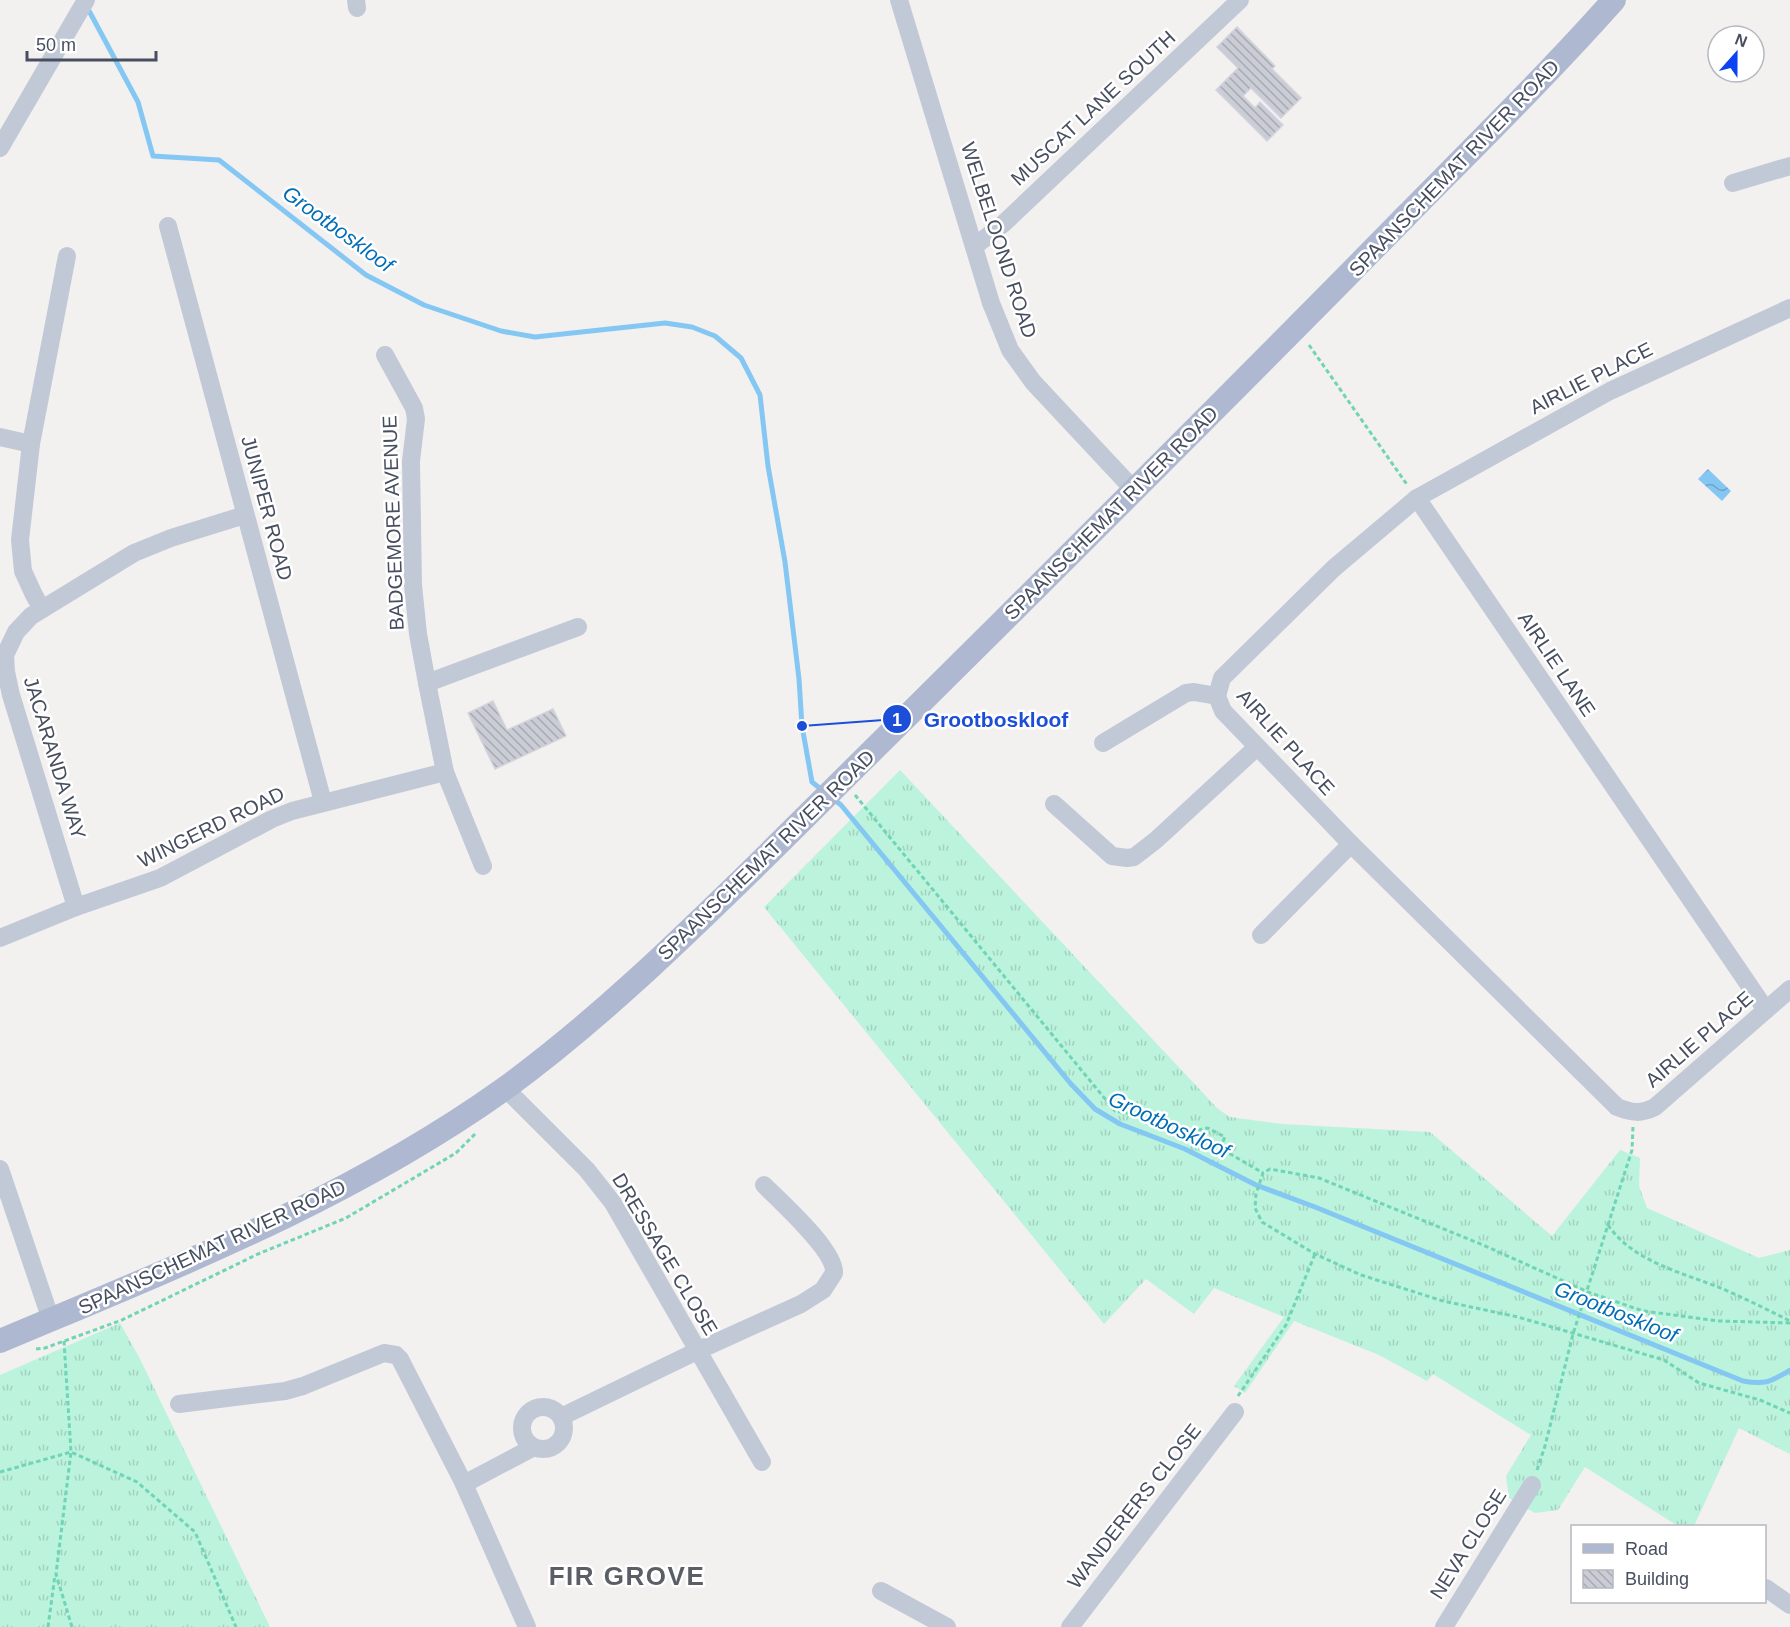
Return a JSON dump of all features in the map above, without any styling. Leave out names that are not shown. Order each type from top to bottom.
[{"type":"main road","name":"SPAANSCHEMAT RIVER ROAD","points":[[0,1341],[207,1254],[357,1180],[432,1136],[505,1088],[590,1019],[662,957],[836,793],[1323,302],[1546,74],[1614,0]]},
{"type":"street","name":"WELBELOOND ROAD","points":[[899,0],[991,303],[1010,350],[1033,382],[1134,490]]},
{"type":"street","name":"MUSCAT LANE SOUTH","points":[[975,246],[1003,224],[1240,0]]},
{"type":"street","points":[[0,148],[6,122],[82,6]]},
{"type":"street","points":[[1733,183],[1790,166]]},
{"type":"street","name":"JUNIPER ROAD","points":[[168,226],[323,802]]},
{"type":"street","points":[[42,609],[27,582],[20,557],[21,522],[31,444],[67,256]]},
{"type":"street","name":"AIRLIE PLACE","points":[[1790,308],[1610,391],[1417,498],[1334,567],[1254,645],[1222,678],[1217,696],[1223,711],[1351,844],[1617,1107],[1634,1113],[1655,1107],[1790,988]]},
{"type":"street","name":"BADGEMORE AVENUE","points":[[384,355],[414,408],[416,419],[411,461],[413,585],[418,634],[427,683],[445,772],[483,866]]},
{"type":"street","points":[[0,437],[31,444]]},
{"type":"street","name":"AIRLIE LANE","points":[[1417,498],[1766,1010]]},
{"type":"street","name":"JACARANDA WAY","points":[[76,907],[11,695],[5,655],[11,640],[26,620],[143,549],[245,515]]},
{"type":"street","points":[[427,683],[578,627]]},
{"type":"street","points":[[1103,743],[1186,693],[1217,696]]},
{"type":"street","points":[[1054,804],[1112,856],[1134,857],[1156,840],[1257,747]]},
{"type":"street","name":"WINGERD ROAD","points":[[0,938],[76,907],[160,878],[272,819],[323,802],[445,772]]},
{"type":"street","points":[[1261,935],[1351,844]]},
{"type":"street","name":"DRESSAGE CLOSE","points":[[505,1088],[600,1184],[626,1224],[762,1462]]},
{"type":"street","points":[[0,1169],[51,1320]]},
{"type":"street","points":[[561,1417],[801,1304],[823,1290],[834,1273],[835,1265],[794,1214],[764,1185]]},
{"type":"street","points":[[178,1404],[285,1390],[328,1377],[376,1355],[391,1353],[400,1359],[464,1484],[527,1627]]},
{"type":"street","points":[[549,1408],[561,1417],[564,1430],[558,1442],[547,1449],[534,1447],[528,1442],[522,1428],[528,1414],[534,1409],[549,1408]]},
{"type":"street","name":"WANDERERS CLOSE","points":[[1070,1627],[1235,1412]]},
{"type":"street","points":[[464,1484],[534,1447]]},
{"type":"street","name":"NEVA CLOSE","points":[[1443,1627],[1532,1485]]},
{"type":"street","points":[[1766,1588],[1790,1605]]},
{"type":"street","points":[[881,1591],[947,1627]]},
{"type":"path","points":[[1309,345],[1417,498]]},
{"type":"path","points":[[836,793],[1115,1111],[1156,1118],[1194,1131],[1208,1128],[1225,1137],[1220,1148],[1263,1173]]},
{"type":"path","points":[[1532,1485],[1545,1446],[1573,1334],[1632,1150],[1634,1113]]},
{"type":"path","points":[[1790,1322],[1719,1321],[1643,1311],[1588,1292],[1483,1245],[1319,1178],[1270,1169],[1263,1173],[1256,1194],[1255,1208],[1262,1222],[1315,1254],[1361,1275],[1443,1301],[1518,1317],[1664,1360],[1699,1383],[1760,1400],[1790,1413]]},
{"type":"path","points":[[1608,1224],[1614,1233],[1643,1256],[1742,1298],[1790,1322]]},
{"type":"path","points":[[1235,1412],[1238,1395],[1286,1325],[1315,1254]]},
{"type":"path","points":[[48,1627],[71,1452],[64,1341]]},
{"type":"path","points":[[0,1472],[71,1452],[137,1482],[195,1532],[236,1627]]},
{"type":"path","points":[[56,1574],[72,1627]]},
{"type":"green space","points":[[900,770],[1218,1109],[1230,1117],[1282,1124],[1430,1132],[1552,1236],[1620,1150],[1640,1158],[1639,1186],[1647,1208],[1759,1258],[1790,1250],[1790,1454],[1739,1428],[1694,1525],[1676,1525],[1585,1467],[1558,1510],[1535,1513],[1509,1498],[1506,1476],[1531,1435],[1433,1374],[1427,1381],[1379,1355],[1294,1321],[1245,1393],[1234,1386],[1284,1317],[1214,1288],[1194,1314],[1146,1279],[1104,1324],[764,907]]},
{"type":"green space","points":[[120,1323],[140,1359],[270,1627],[0,1627],[0,1375]]},
{"type":"water","points":[[1708,469],[1731,491],[1722,501],[1698,479]]},
{"type":"building","points":[[1237,27],[1275,66],[1272,69],[1301,98],[1281,118],[1251,88],[1243,96],[1255,108],[1260,102],[1283,125],[1267,141],[1216,90],[1238,68],[1217,47]]},
{"type":"building","points":[[493,701],[507,730],[553,709],[566,736],[495,769],[468,713]]},
{"type":"waterway","name":"Grootboskloof","points":[[87,7],[138,102],[153,156],[219,160],[366,275],[424,305],[501,331],[535,337],[665,323],[692,327],[715,336],[741,358],[760,395],[768,466],[785,562],[799,679],[802,726],[812,782],[822,790]]},
{"type":"waterway","name":"Grootboskloof","points":[[832,798],[841,805],[1071,1084],[1095,1109],[1120,1124],[1185,1149],[1256,1185],[1743,1381],[1757,1383],[1768,1381],[1790,1370]]},
{"type":"place","name":"Grootboskloof","points":[[802,726]]},
{"type":"district","name":"FIR GROVE","points":[[627,1576]]}]
